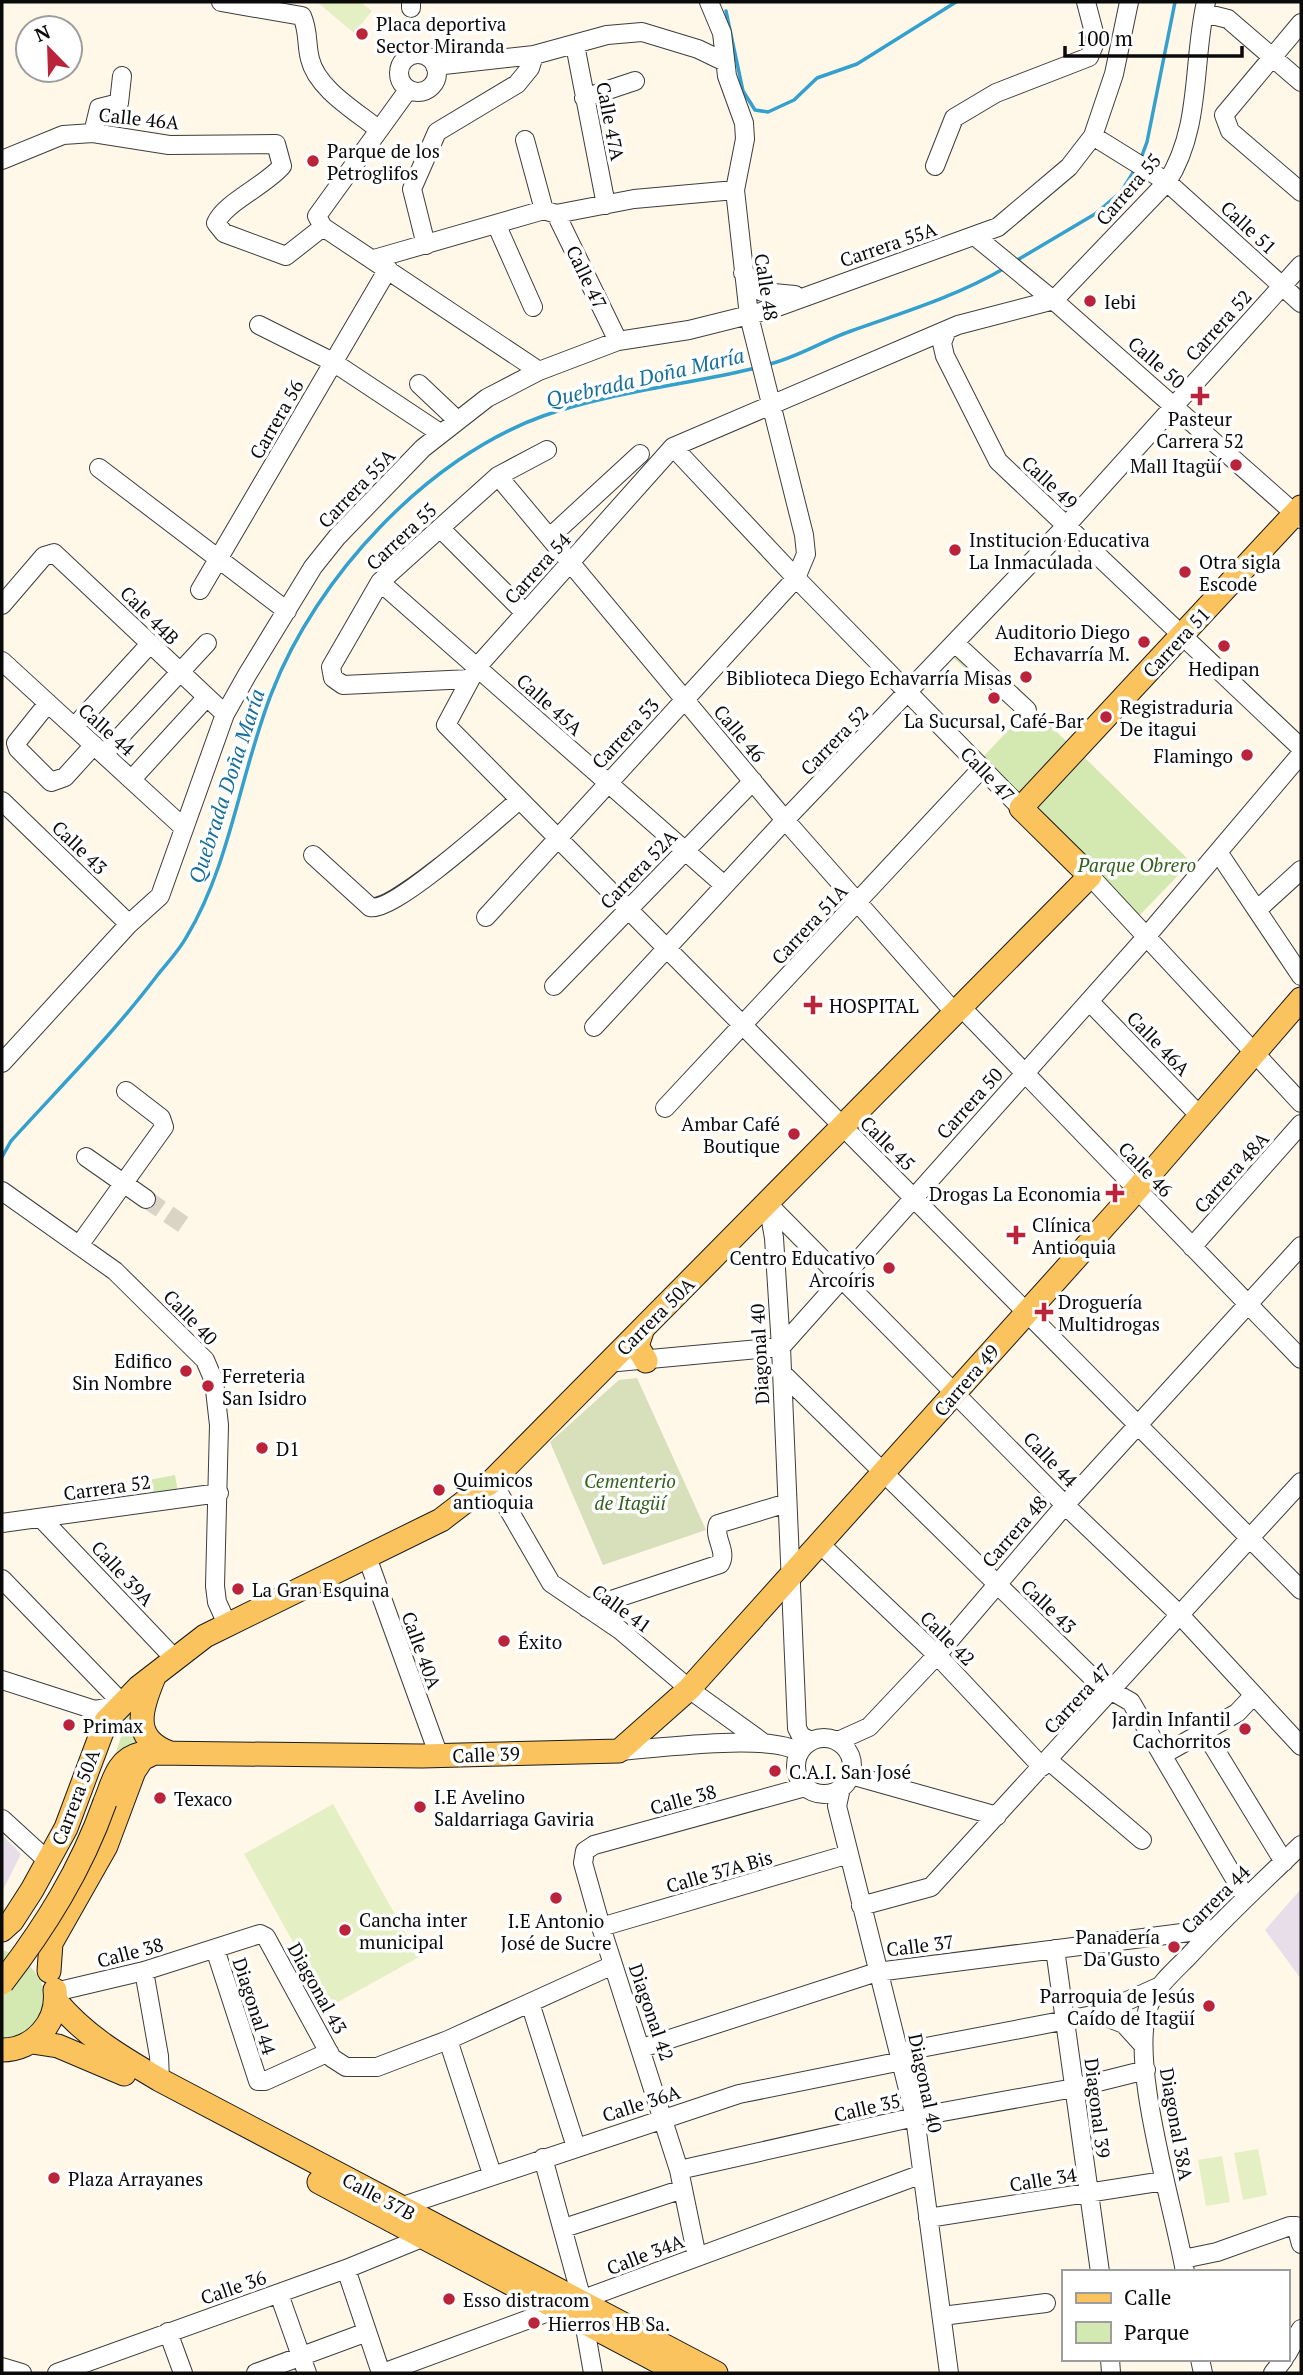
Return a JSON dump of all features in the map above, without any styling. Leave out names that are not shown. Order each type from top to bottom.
[{"type":"main road","name":"Carrera 51","points":[[1021,808],[1299,513]]},
{"type":"main road","name":"Calle 47","points":[[1021,808],[1090,876]]},
{"type":"main road","name":"Carrera 50A","points":[[2,1930],[12,1921],[49,1862],[66,1828],[106,1721],[134,1703],[165,1665],[227,1624],[441,1520],[492,1481],[1090,876]]},
{"type":"main road","name":"Carrera 49","points":[[619,1751],[689,1689],[1136,1191],[1252,1052],[1301,999]]},
{"type":"main road","points":[[642,1331],[637,1346],[646,1361]]},
{"type":"main road","points":[[134,1703],[144,1732],[162,1753]]},
{"type":"main road","points":[[2,1983],[50,1918],[91,1842],[99,1800],[134,1703]]},
{"type":"main road","name":"Calle 39","points":[[162,1753],[206,1756],[439,1756],[619,1751]]},
{"type":"main road","points":[[2,2050],[32,2042],[48,2024],[53,1988],[51,1943],[106,1846],[134,1771],[142,1759],[162,1753]]},
{"type":"main road","points":[[2,1963],[58,1882],[116,1771],[133,1755],[162,1753]]},
{"type":"main road","name":"Calle 37B","points":[[2,1943],[22,1947],[75,2023],[111,2052],[400,2207],[583,2311],[680,2373]]},
{"type":"main road","name":"Calle 37B","points":[[32,2042],[58,2046],[108,2065],[556,2309],[583,2311],[716,2373]]},
{"type":"street","points":[[221,2],[302,16],[309,30],[309,57],[314,70],[326,86],[379,130]]},
{"type":"street","name":"Calle 48","points":[[709,2],[722,33],[724,62],[744,123],[745,139],[735,190],[743,273],[749,316],[804,535],[806,554],[796,578]]},
{"type":"street","points":[[935,166],[954,118],[996,93],[1089,57],[1096,40],[1086,2]]},
{"type":"street","name":"Carrera 55A","points":[[2,1063],[129,925],[160,896],[225,714],[313,567],[337,537],[440,433],[487,398],[539,371],[618,341],[689,330],[749,316],[979,239],[1051,184],[1100,140],[1129,2]]},
{"type":"street","points":[[1205,8],[1228,19],[1301,82]]},
{"type":"street","name":"Carrera 55","points":[[1050,297],[1164,180],[1184,151],[1189,135],[1205,8]]},
{"type":"street","points":[[1301,23],[1224,116],[1230,131],[1301,192]]},
{"type":"street","points":[[435,66],[534,55],[607,35],[642,32],[698,49],[724,62]]},
{"type":"street","name":"Calle 47A","points":[[575,45],[606,205]]},
{"type":"street","points":[[419,54],[429,58],[435,66],[437,75],[426,90],[408,90],[401,82],[398,72],[402,63],[410,56],[419,54]]},
{"type":"street","points":[[426,245],[412,189],[437,132],[517,84],[530,68],[534,55]]},
{"type":"street","points":[[93,133],[99,108],[120,103],[122,76]]},
{"type":"street","points":[[584,98],[635,81]]},
{"type":"street","points":[[408,90],[320,222],[539,371]]},
{"type":"street","name":"Calle 46A","points":[[2,160],[63,135],[93,133],[169,145],[276,144],[282,166],[268,181],[220,213],[216,223],[224,233],[286,256],[320,222]]},
{"type":"street","name":"Calle 47","points":[[525,140],[550,212],[618,341]]},
{"type":"street","name":"Calle 51","points":[[1100,140],[1164,180],[1301,303]]},
{"type":"street","points":[[381,264],[426,245],[550,212],[735,190]]},
{"type":"street","points":[[497,226],[533,307]]},
{"type":"street","name":"Calle 50","points":[[979,239],[1050,297],[1299,513]]},
{"type":"street","name":"Carrera 56","points":[[200,590],[333,362],[381,264]]},
{"type":"street","name":"Carrera 52","points":[[594,1027],[667,951],[785,820],[1066,526],[1301,265]]},
{"type":"street","points":[[743,273],[762,292],[774,295],[809,295]]},
{"type":"street","points":[[673,447],[769,399],[947,330],[1050,297]]},
{"type":"street","points":[[259,325],[333,362],[440,433]]},
{"type":"street","name":"Calle 49","points":[[947,330],[942,343],[945,356],[998,461],[1301,748]]},
{"type":"street","points":[[419,384],[457,420]]},
{"type":"street","name":"Calle 47","points":[[673,447],[796,578],[1021,808]]},
{"type":"street","name":"Carrera 54","points":[[446,725],[473,673],[673,447]]},
{"type":"street","name":"Carrera 55","points":[[473,673],[342,685],[333,678],[331,667],[380,582],[498,476],[547,450]]},
{"type":"street","points":[[550,537],[640,454]]},
{"type":"street","points":[[99,468],[287,611]]},
{"type":"street","name":"Calle 46","points":[[498,476],[785,820],[858,902],[958,1010],[1025,1072],[1136,1191],[1250,1304],[1301,1359]]},
{"type":"street","points":[[440,528],[525,612]]},
{"type":"street","name":"Cale 44B","points":[[2,605],[44,556],[54,553],[61,556],[149,645],[225,714]]},
{"type":"street","name":"Carrera 53","points":[[486,916],[796,578]]},
{"type":"street","name":"Calle 45A","points":[[380,582],[473,673],[608,784],[724,885]]},
{"type":"street","points":[[48,703],[16,743],[18,749],[51,782],[65,777],[99,749],[207,643]]},
{"type":"street","points":[[74,727],[149,645]]},
{"type":"street","points":[[952,648],[1023,713]]},
{"type":"street","name":"Calle 44","points":[[2,661],[184,828]]},
{"type":"street","points":[[132,779],[206,698]]},
{"type":"street","name":"Calle 45","points":[[446,725],[1139,1428],[1301,1588]]},
{"type":"street","name":"Carrera 50","points":[[781,1347],[1147,936],[1301,754]]},
{"type":"street","name":"Carrera 51A","points":[[665,1108],[982,768]]},
{"type":"street","name":"Carrera 52A","points":[[554,986],[753,781]]},
{"type":"street","points":[[313,855],[370,906],[383,906],[442,865],[519,800]]},
{"type":"street","name":"Calle 43","points":[[2,801],[129,925]]},
{"type":"street","points":[[1218,852],[1301,976]]},
{"type":"street","points":[[1257,910],[1301,870]]},
{"type":"street","name":"Calle 47","points":[[1090,876],[1301,1103]]},
{"type":"street","name":"Calle 46A","points":[[1089,1001],[1199,1115]]},
{"type":"street","points":[[80,1244],[164,1127],[161,1118],[126,1091]]},
{"type":"street","name":"Carrera 48A","points":[[1192,1247],[1301,1125]]},
{"type":"street","points":[[86,1157],[146,1199]]},
{"type":"street","name":"Calle 40","points":[[5,1193],[115,1270],[205,1360],[214,1381],[219,1425],[215,1586],[217,1602],[227,1624]]},
{"type":"street","name":"Calle 44","points":[[768,1204],[1065,1505],[1180,1615],[1301,1746]]},
{"type":"street","name":"Diagonal 40","points":[[768,1204],[775,1255],[781,1347],[797,1728],[805,1746]]},
{"type":"street","points":[[775,1255],[784,1242],[797,1235]]},
{"type":"street","name":"Carrera 48","points":[[838,1741],[869,1727],[937,1655],[1065,1505],[1139,1428],[1301,1246]]},
{"type":"street","points":[[607,1363],[781,1347]]},
{"type":"street","name":"Calle 43","points":[[782,1373],[1098,1683],[1131,1702],[1164,1754],[1246,1898]]},
{"type":"street","name":"Calle 41","points":[[492,1481],[543,1572],[563,1593],[620,1630],[689,1689],[761,1741]]},
{"type":"street","name":"Carrera 47","points":[[861,1906],[931,1887],[1301,1482]]},
{"type":"street","name":"Carrera 52","points":[[2,1523],[219,1493]]},
{"type":"street","points":[[587,1608],[720,1564],[723,1556],[716,1529],[718,1524],[786,1503]]},
{"type":"street","name":"Calle 39A","points":[[41,1518],[165,1665]]},
{"type":"street","name":"Calle 42","points":[[820,1544],[937,1655],[1045,1764],[1142,1840]]},
{"type":"street","name":"Calle 40A","points":[[367,1558],[439,1756]]},
{"type":"street","points":[[2,1579],[134,1703]]},
{"type":"street","points":[[2,1680],[95,1710],[134,1703]]},
{"type":"street","points":[[1164,1754],[1237,1713],[1253,1696]]},
{"type":"street","points":[[1205,1733],[1284,1862]]},
{"type":"street","points":[[839,1791],[850,1756],[838,1741],[829,1738],[805,1746],[796,1772],[805,1787],[997,1816]]},
{"type":"street","name":"Calle 39","points":[[619,1751],[761,1741],[805,1746]]},
{"type":"street","name":"Calle 38","points":[[583,1863],[585,1851],[594,1845],[805,1787]]},
{"type":"street","name":"Diagonal 40","points":[[839,1791],[861,1906],[915,2117],[950,2373]]},
{"type":"street","points":[[2,1819],[49,1862]]},
{"type":"street","name":"Carrera 44","points":[[1161,1985],[1213,1929],[1301,1845]]},
{"type":"street","name":"Calle 37A Bis","points":[[601,1927],[849,1854]]},
{"type":"street","name":"Diagonal 42","points":[[583,1863],[613,1965],[680,2170],[696,2257]]},
{"type":"street","name":"Calle 37","points":[[642,2048],[877,1972],[1213,1929]]},
{"type":"street","name":"Diagonal 43","points":[[215,1949],[254,1936],[266,1937],[329,2052],[346,2067],[377,2067],[448,2040]]},
{"type":"street","name":"Calle 38","points":[[53,1988],[144,1971],[215,1949]]},
{"type":"street","name":"Diagonal 44","points":[[215,1949],[258,2081],[265,2081],[329,2052]]},
{"type":"street","name":"Diagonal 39","points":[[1055,1949],[1100,2270]]},
{"type":"street","points":[[492,2174],[448,2040],[613,1965]]},
{"type":"street","points":[[144,1971],[159,2056],[160,2080]]},
{"type":"street","name":"Calle 36A","points":[[400,2207],[492,2174],[739,2094],[1098,2014],[1161,1985]]},
{"type":"street","name":"Diagonal 38A","points":[[1161,1985],[1146,2014],[1143,2045],[1164,2180],[1184,2265]]},
{"type":"street","points":[[530,2003],[576,2147]]},
{"type":"street","points":[[1098,2014],[1124,2024],[1143,2045]]},
{"type":"street","name":"Calle 35","points":[[680,2170],[915,2117],[1074,2088],[1146,2070]]},
{"type":"street","points":[[542,2158],[564,2228],[583,2311],[593,2373]]},
{"type":"street","name":"Calle 34A","points":[[583,2311],[696,2257],[922,2174]]},
{"type":"street","name":"Calle 34","points":[[928,2218],[1164,2180]]},
{"type":"street","points":[[564,2228],[683,2189]]},
{"type":"street","points":[[1184,2265],[1296,2226],[1301,2244]]},
{"type":"street","name":"Calle 36","points":[[57,2373],[346,2269],[422,2238]]},
{"type":"street","points":[[346,2269],[382,2373],[556,2309]]},
{"type":"street","points":[[278,2294],[304,2365]]},
{"type":"street","points":[[942,2316],[1046,2303]]},
{"type":"street","points":[[1289,2350],[1301,2329]]},
{"type":"street","points":[[167,2332],[183,2373]]},
{"type":"street","points":[[256,2373],[304,2365],[367,2332]]},
{"type":"street","points":[[2,2367],[22,2373]]},
{"type":"shaded area","points":[[2,1835],[21,1854],[2,1892]]},
{"type":"shaded area","points":[[1301,1889],[1301,1979],[1265,1930]]},
{"type":"green space","points":[[317,2],[360,2],[372,11],[354,33]]},
{"type":"green space","name":"Parque Obrero","points":[[960,644],[1085,758],[1191,862],[1138,917],[981,759],[1021,717],[951,656]]},
{"type":"green space","name":"Cementerio de Itagüí","points":[[637,1378],[706,1530],[603,1565],[550,1442],[619,1380]]},
{"type":"green space","points":[[175,1475],[178,1492],[141,1495],[139,1482]]},
{"type":"green space","points":[[129,1712],[132,1730],[148,1746],[112,1765]]},
{"type":"green space","name":"Cancha inter municipal","points":[[333,1804],[419,1957],[329,2007],[244,1854]]},
{"type":"green space","points":[[2,1950],[20,1958],[33,1970],[42,1984],[46,1998],[44,2012],[36,2024],[22,2033],[2,2038]]},
{"type":"green space","points":[[1258,2149],[1267,2195],[1243,2200],[1234,2153]]},
{"type":"green space","points":[[1222,2156],[1230,2202],[1206,2206],[1198,2160]]},
{"type":"waterway","points":[[726,11],[743,91],[755,110],[768,112],[794,100],[817,78],[857,64],[956,2]]},
{"type":"waterway","name":"Quebrada Doña María","points":[[1141,158],[1147,142],[1175,2]]},
{"type":"waterway","name":"Quebrada Doña María","points":[[1014,262],[1095,214],[1121,192],[1136,168]]},
{"type":"waterway","name":"Quebrada Doña María","points":[[766,365],[948,296],[1005,268]]},
{"type":"waterway","name":"Quebrada Doña María","points":[[2,1157],[11,1141],[122,1020],[184,942],[214,879],[261,722],[291,649],[316,607],[346,566],[380,527],[417,492],[457,461],[500,435],[543,416],[622,395],[756,368]]},
{"type":"tunnel","points":[[146,1199],[184,1225]]},
{"type":"place","name":"Placa deportiva Sector Miranda","points":[[362,34]]},
{"type":"place","name":"Parque de los Petroglifos","points":[[313,161]]},
{"type":"place","name":"Iebi","points":[[1090,301]]},
{"type":"place","name":"Pasteur Carrera 52","points":[[1200,396]]},
{"type":"place","name":"Mall Itagüí","points":[[1236,465]]},
{"type":"place","name":"Institucion Educativa La Inmaculada","points":[[955,550]]},
{"type":"place","name":"Otra sigla Escode","points":[[1185,572]]},
{"type":"place","name":"Auditorio Diego Echavarría M.","points":[[1144,642]]},
{"type":"place","name":"Hedipan","points":[[1224,646]]},
{"type":"place","name":"Biblioteca Diego Echavarría Misas","points":[[1026,677]]},
{"type":"place","name":"La Sucursal, Café-Bar","points":[[994,698]]},
{"type":"place","name":"Registraduria De itagui","points":[[1106,717]]},
{"type":"place","name":"Flamingo","points":[[1247,755]]},
{"type":"place","name":"HOSPITAL","points":[[813,1005]]},
{"type":"place","name":"Ambar Café Boutique","points":[[794,1134]]},
{"type":"place","name":"Drogas La Economia","points":[[1115,1193]]},
{"type":"place","name":"Clínica Antioquia","points":[[1016,1235]]},
{"type":"place","name":"Centro Educativo Arcoíris","points":[[889,1268]]},
{"type":"place","name":"Droguería Multidrogas","points":[[1044,1312]]},
{"type":"place","name":"Edifico Sin Nombre","points":[[186,1371]]},
{"type":"place","name":"Ferreteria San Isidro","points":[[208,1386]]},
{"type":"place","name":"D1","points":[[262,1448]]},
{"type":"place","name":"Quimicos antioquia","points":[[439,1490]]},
{"type":"place","name":"La Gran Esquina","points":[[238,1589]]},
{"type":"place","name":"Éxito","points":[[504,1641]]},
{"type":"place","name":"Primax","points":[[69,1725]]},
{"type":"place","name":"Jardin Infantil Cachorritos","points":[[1245,1729]]},
{"type":"place","name":"C.A.I. San José","points":[[775,1771]]},
{"type":"place","name":"Texaco","points":[[160,1798]]},
{"type":"place","name":"I.E Avelino Saldarriaga Gaviria","points":[[420,1807]]},
{"type":"place","name":"I.E Antonio José de Sucre","points":[[556,1898]]},
{"type":"place","name":"Cancha inter municipal","points":[[345,1930]]},
{"type":"place","name":"Panadería Da'Gusto","points":[[1174,1947]]},
{"type":"place","name":"Parroquia de Jesús Caído de Itagüí","points":[[1209,2006]]},
{"type":"place","name":"Plaza Arrayanes","points":[[54,2178]]},
{"type":"place","name":"Esso distracom","points":[[449,2299]]},
{"type":"place","name":"Hierros HB Sa.","points":[[534,2323]]}]
